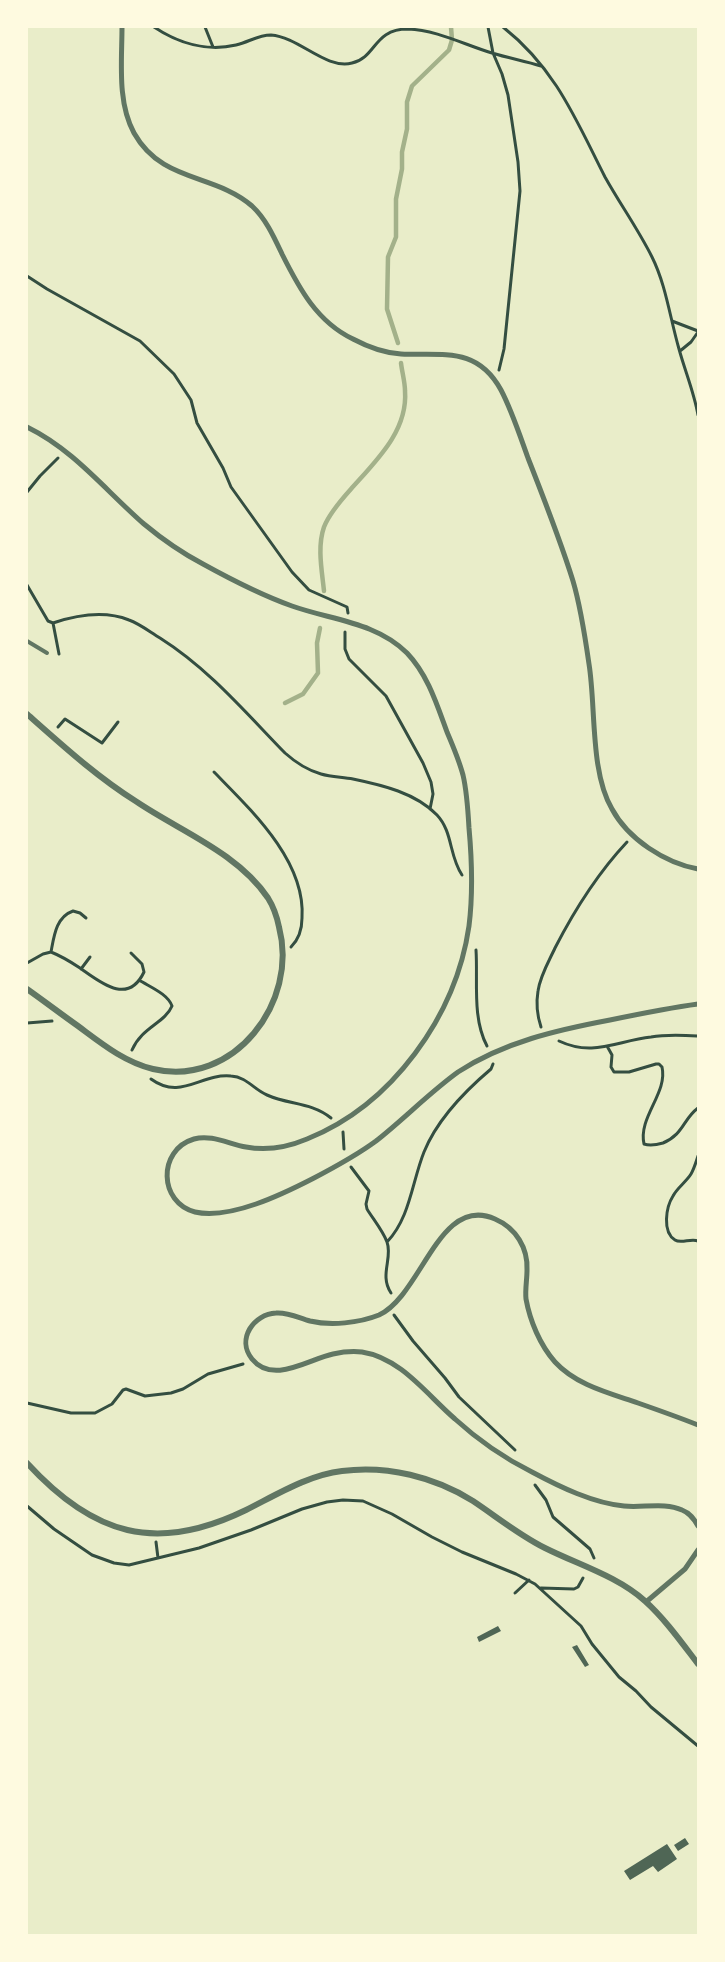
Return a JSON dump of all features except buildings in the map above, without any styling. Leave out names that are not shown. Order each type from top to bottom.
[{"type":"street","points":[[122,27],[123,96],[130,125],[135,135],[147,151],[169,168],[216,186],[251,206],[273,235],[308,300],[326,321],[338,332],[384,351],[400,354],[445,353],[460,356],[473,361],[494,379],[514,421],[545,500],[573,582],[590,669],[602,782],[612,809],[634,835],[658,854],[698,869]]},
{"type":"street","points":[[27,427],[65,450],[144,524],[197,561],[253,590],[290,605],[347,621],[376,632],[407,653],[422,672],[436,701],[463,776],[471,846],[472,889],[469,929],[455,979],[435,1021],[398,1074],[356,1112],[337,1125],[301,1142],[265,1149],[249,1148],[209,1138],[195,1139],[182,1145],[168,1164],[166,1175],[169,1189],[180,1205],[190,1211],[201,1213],[230,1211],[272,1197],[311,1180],[362,1150],[392,1128],[435,1089],[461,1071],[513,1044],[553,1032],[646,1012],[698,1004]]},
{"type":"street","points":[[27,714],[88,767],[134,801],[210,847],[248,875],[269,899],[278,923],[284,952],[279,984],[271,1010],[256,1031],[233,1053],[208,1066],[186,1071],[153,1069],[128,1060],[109,1049],[27,989]]},
{"type":"street","points":[[698,1425],[602,1390],[570,1375],[557,1365],[544,1347],[530,1314],[526,1297],[528,1268],[522,1244],[508,1226],[489,1217],[468,1217],[450,1227],[440,1237],[418,1274],[402,1295],[378,1315],[335,1323],[311,1321],[284,1313],[266,1315],[253,1323],[246,1340],[253,1360],[268,1369],[292,1368],[331,1354],[347,1352],[363,1352],[383,1358],[396,1365],[454,1419],[486,1445],[533,1473],[576,1492],[612,1504],[673,1507],[683,1510],[692,1516],[698,1526]]},
{"type":"street","points":[[27,1463],[60,1496],[93,1518],[123,1530],[156,1534],[176,1533],[214,1524],[302,1482],[341,1471],[365,1469],[399,1473],[433,1482],[454,1491],[532,1541],[609,1577],[646,1602],[698,1664]]},
{"type":"street","points":[[646,1602],[685,1569],[698,1550]]},
{"type":"lane","points":[[27,641],[47,653]]},
{"type":"path","points":[[154,27],[174,39],[213,47],[236,45],[260,36],[271,35],[296,43],[326,59],[350,64],[360,60],[380,38],[390,32],[412,29],[543,66]]},
{"type":"path","points":[[205,27],[213,47]]},
{"type":"path","points":[[488,27],[493,53],[508,95],[520,191],[503,356],[494,379]]},
{"type":"path","points":[[503,27],[543,66],[562,93],[612,191],[651,255],[690,381],[698,415]]},
{"type":"path","points":[[27,276],[140,341],[174,374],[191,400],[197,423],[223,468],[231,487],[300,582],[321,597],[347,607],[345,649],[349,659],[386,696],[423,763],[432,788],[430,809]]},
{"type":"path","points":[[672,321],[698,332],[680,351]]},
{"type":"path","points":[[27,492],[65,450]]},
{"type":"path","points":[[27,585],[48,621],[53,623],[84,615],[111,616],[130,620],[169,644],[209,675],[297,763],[322,774],[389,787],[422,803],[438,816],[447,830],[459,871],[472,889]]},
{"type":"path","points":[[53,623],[59,654]]},
{"type":"path","points":[[58,727],[65,719],[102,743],[118,722]]},
{"type":"path","points":[[214,772],[275,839],[284,852],[300,888],[303,912],[300,934],[292,946],[284,952]]},
{"type":"path","points":[[543,1035],[537,1002],[538,988],[546,966],[580,901],[596,878],[634,835]]},
{"type":"path","points":[[51,952],[55,932],[64,916],[73,911],[86,918]]},
{"type":"path","points":[[387,1242],[404,1215],[431,1137],[455,1106],[491,1070],[493,1061],[480,1029],[475,943],[469,929]]},
{"type":"path","points":[[27,963],[51,952],[114,989],[129,988],[139,980],[144,969],[138,959],[130,953]]},
{"type":"path","points":[[81,969],[90,957]]},
{"type":"path","points":[[128,1060],[143,1032],[171,1010],[172,1006],[171,1001],[165,996],[139,980]]},
{"type":"path","points":[[553,1032],[557,1040],[566,1044],[594,1049],[634,1039],[666,1035],[698,1036]]},
{"type":"path","points":[[607,1046],[612,1056],[611,1067],[614,1072],[629,1072],[659,1064],[662,1067],[662,1080],[646,1124],[644,1144],[651,1146],[660,1144],[675,1137],[698,1108]]},
{"type":"path","points":[[151,1079],[164,1086],[178,1088],[222,1076],[237,1077],[250,1082],[266,1095],[314,1107],[330,1117]]},
{"type":"path","points":[[343,1131],[345,1152]]},
{"type":"path","points":[[698,1156],[691,1174],[673,1196],[667,1210],[667,1220],[671,1235],[675,1240],[680,1242],[695,1239],[698,1241]]},
{"type":"path","points":[[351,1167],[369,1191],[367,1209],[387,1242],[385,1274],[389,1292]]},
{"type":"path","points":[[389,1308],[404,1330],[459,1397],[522,1455]]},
{"type":"path","points":[[27,1403],[70,1413],[95,1413],[112,1404],[123,1390],[145,1396],[171,1393],[183,1389],[208,1374],[253,1360]]},
{"type":"path","points":[[537,1488],[554,1517],[590,1549],[594,1558]]},
{"type":"path","points":[[27,1506],[81,1548],[103,1561],[129,1565],[200,1548],[318,1504],[343,1500],[363,1501],[462,1552],[529,1580],[581,1626],[592,1644],[619,1677],[697,1745]]},
{"type":"path","points":[[156,1534],[158,1558]]},
{"type":"path","points":[[539,1588],[574,1589],[578,1587],[583,1578]]},
{"type":"path","points":[[515,1593],[529,1580]]},
{"type":"waterway","points":[[398,343],[387,309],[388,257],[396,237],[396,199],[407,129],[407,102],[412,86],[449,50],[452,40],[451,27]]},
{"type":"waterway","points":[[324,591],[320,551],[324,527],[336,507],[380,456],[396,432],[405,406],[401,363]]},
{"type":"waterway","points":[[285,703],[303,694],[318,673],[317,643],[320,628]]}]
